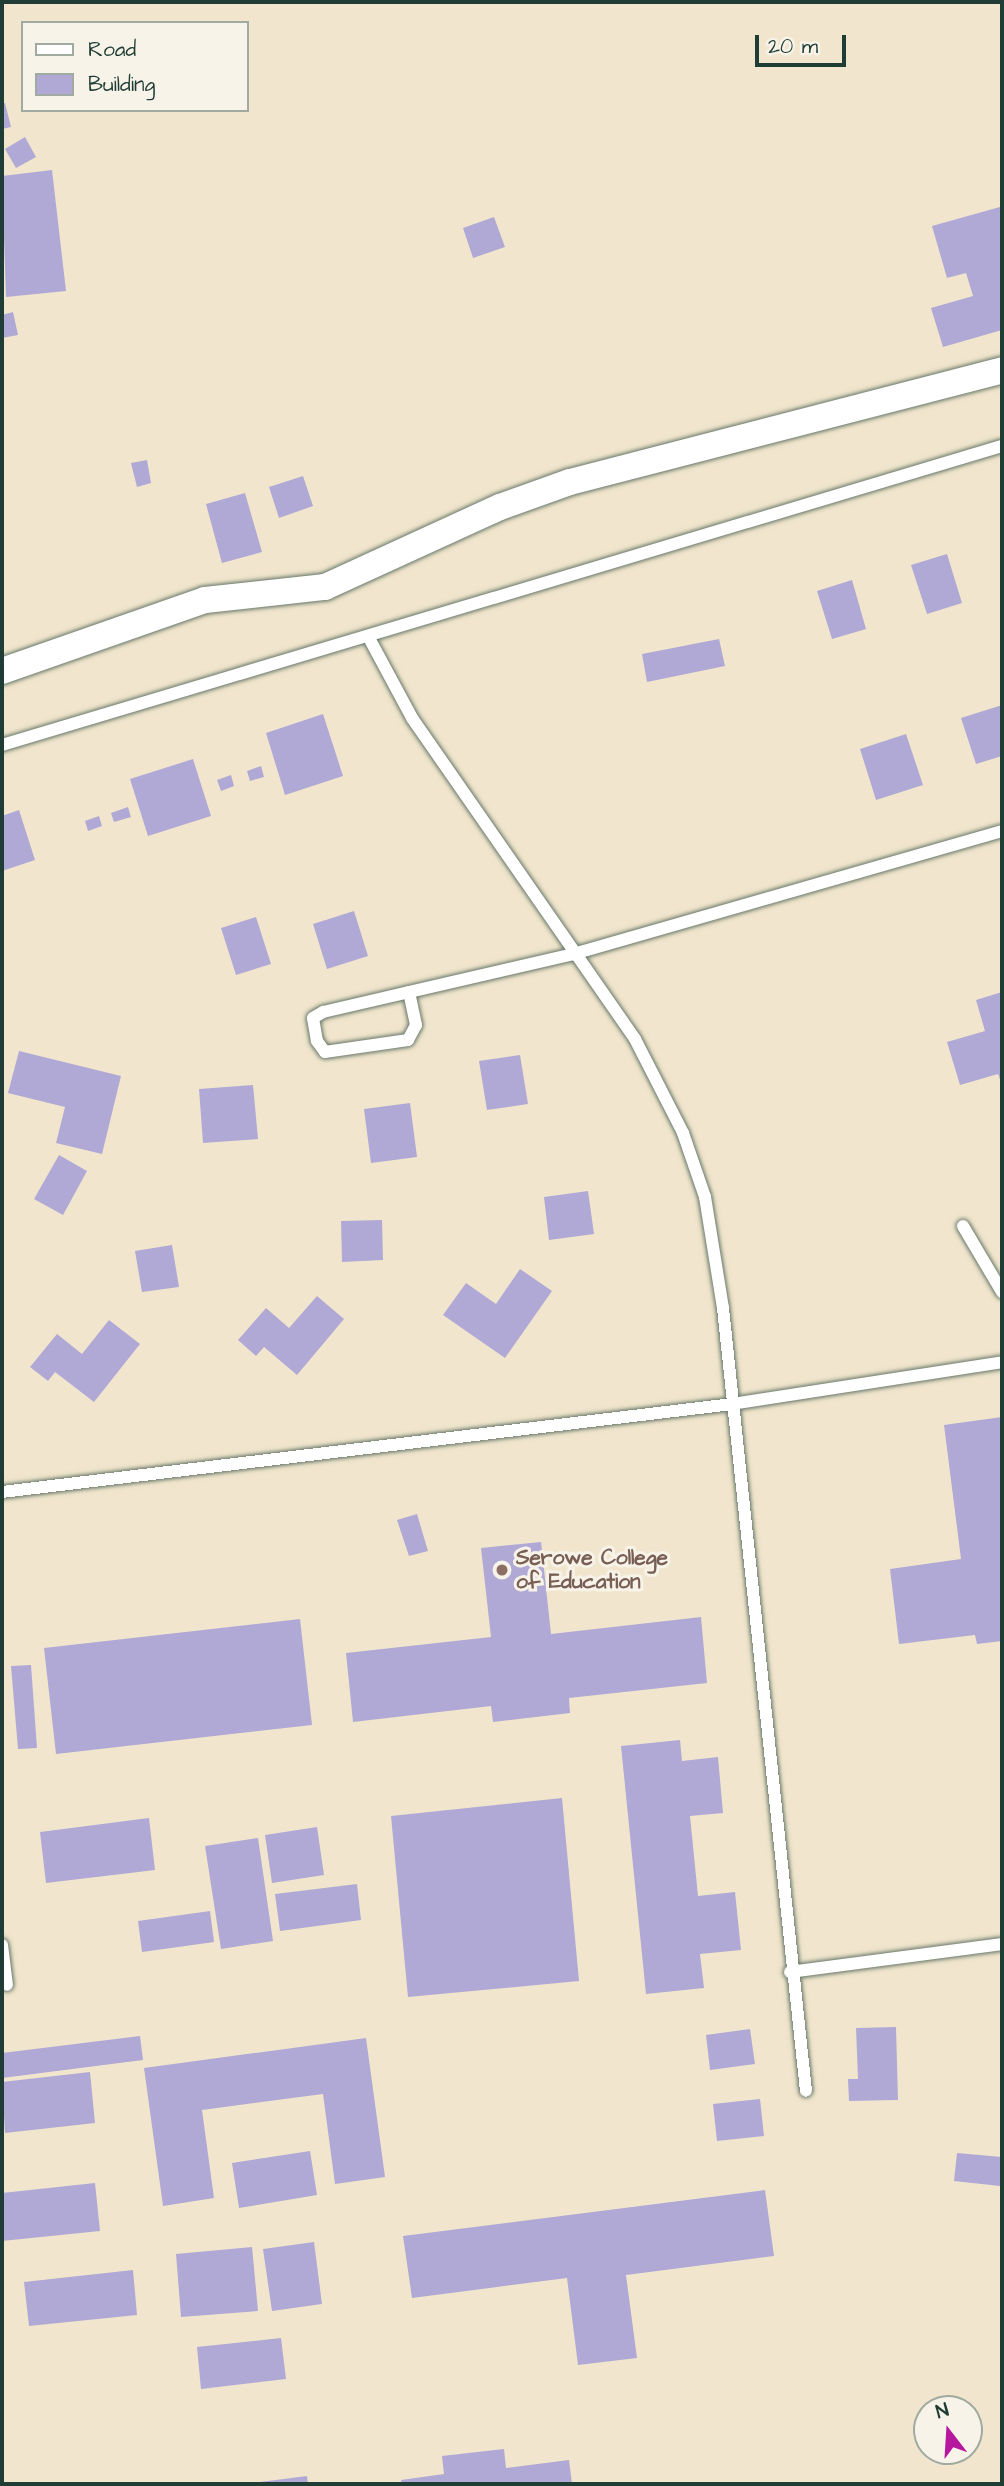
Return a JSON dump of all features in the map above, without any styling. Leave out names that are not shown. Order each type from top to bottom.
[{"type":"street","points":[[2,671],[205,600],[325,587],[500,507],[570,482],[1002,370]]},
{"type":"lane","points":[[2,746],[1002,446]]},
{"type":"lane","points":[[369,638],[412,718],[573,954],[635,1039],[687,1146],[705,1197],[732,1404],[790,1972],[806,2091]]},
{"type":"lane","points":[[409,992],[416,1025],[408,1040],[325,1052],[317,1041],[313,1018],[323,1012],[409,992],[573,954],[1002,831]]},
{"type":"lane","points":[[963,1226],[1002,1292]]},
{"type":"lane","points":[[2,1492],[732,1404],[1002,1362]]},
{"type":"lane","points":[[790,1972],[1002,1944]]},
{"type":"lane","points":[[2,1945],[7,1985]]},
{"type":"building","points":[[5,103],[11,127],[2,129],[2,104]]},
{"type":"building","points":[[25,137],[36,157],[16,168],[5,149]]},
{"type":"building","points":[[52,170],[66,291],[6,297],[2,176]]},
{"type":"building","points":[[1000,207],[1002,330],[943,347],[931,308],[973,296],[966,273],[947,278],[932,226]]},
{"type":"building","points":[[494,217],[505,247],[473,258],[463,228]]},
{"type":"building","points":[[13,312],[18,335],[2,338],[2,315]]},
{"type":"building","points":[[147,460],[151,483],[137,487],[131,463]]},
{"type":"building","points":[[303,476],[313,506],[279,518],[269,487]]},
{"type":"building","points":[[245,493],[262,552],[222,563],[206,504]]},
{"type":"building","points":[[947,554],[962,603],[927,614],[911,565]]},
{"type":"building","points":[[852,580],[866,629],[832,639],[817,591]]},
{"type":"building","points":[[719,639],[725,666],[647,682],[642,654]]},
{"type":"building","points":[[1002,705],[1002,756],[976,764],[961,718]]},
{"type":"building","points":[[323,714],[343,776],[285,795],[266,733]]},
{"type":"building","points":[[906,734],[923,785],[876,800],[860,749]]},
{"type":"building","points":[[193,759],[211,816],[148,836],[130,779]]},
{"type":"building","points":[[261,766],[264,777],[250,781],[247,771]]},
{"type":"building","points":[[231,775],[234,786],[221,791],[217,780]]},
{"type":"building","points":[[128,807],[131,817],[114,822],[111,813]]},
{"type":"building","points":[[19,810],[35,860],[2,871],[2,816]]},
{"type":"building","points":[[99,816],[102,826],[88,831],[85,821]]},
{"type":"building","points":[[354,911],[368,956],[327,969],[313,924]]},
{"type":"building","points":[[256,917],[271,964],[236,975],[221,928]]},
{"type":"building","points":[[1002,992],[1002,1085],[998,1074],[960,1085],[947,1042],[985,1031],[976,1000]]},
{"type":"building","points":[[19,1051],[121,1076],[102,1154],[56,1143],[65,1107],[8,1093]]},
{"type":"building","points":[[520,1055],[528,1104],[487,1110],[479,1061]]},
{"type":"building","points":[[253,1085],[258,1139],[203,1143],[199,1089]]},
{"type":"building","points":[[410,1103],[417,1157],[371,1163],[364,1109]]},
{"type":"building","points":[[59,1155],[87,1171],[63,1215],[34,1199]]},
{"type":"building","points":[[588,1191],[594,1234],[549,1240],[544,1197]]},
{"type":"building","points":[[382,1220],[383,1260],[342,1262],[341,1221]]},
{"type":"building","points":[[172,1245],[179,1287],[142,1292],[135,1251]]},
{"type":"building","points":[[520,1269],[552,1291],[505,1358],[443,1315],[466,1283],[496,1304]]},
{"type":"building","points":[[317,1296],[344,1319],[297,1375],[264,1347],[256,1356],[238,1340],[266,1308],[289,1328]]},
{"type":"building","points":[[109,1320],[140,1344],[94,1402],[55,1372],[48,1381],[30,1367],[57,1334],[82,1354]]},
{"type":"building","points":[[1002,1417],[1002,1641],[977,1644],[975,1635],[899,1644],[890,1569],[961,1559],[944,1425]]},
{"type":"building","points":[[417,1514],[428,1551],[409,1556],[397,1520]]},
{"type":"building","points":[[541,1542],[551,1634],[701,1617],[707,1683],[569,1698],[570,1713],[493,1722],[491,1706],[353,1722],[346,1653],[491,1637],[481,1548]]},
{"type":"building","points":[[300,1619],[312,1725],[56,1754],[44,1648]]},
{"type":"building","points":[[31,1665],[37,1748],[18,1749],[11,1666]]},
{"type":"building","points":[[680,1740],[682,1761],[718,1757],[723,1813],[690,1816],[698,1896],[735,1892],[741,1950],[700,1954],[704,1988],[646,1994],[621,1746]]},
{"type":"building","points":[[562,1798],[579,1981],[408,1997],[391,1816]]},
{"type":"building","points":[[149,1818],[155,1870],[46,1883],[40,1832]]},
{"type":"building","points":[[317,1827],[324,1875],[272,1883],[265,1835]]},
{"type":"building","points":[[258,1838],[273,1941],[221,1949],[205,1846]]},
{"type":"building","points":[[357,1884],[361,1920],[280,1931],[275,1894]]},
{"type":"building","points":[[210,1911],[214,1942],[142,1952],[138,1921]]},
{"type":"building","points":[[896,2027],[898,2100],[849,2101],[848,2079],[858,2079],[856,2028]]},
{"type":"building","points":[[750,2029],[755,2064],[710,2070],[706,2035]]},
{"type":"building","points":[[140,2036],[143,2060],[2,2078],[2,2053]]},
{"type":"building","points":[[366,2038],[385,2177],[335,2184],[323,2094],[202,2110],[214,2198],[163,2206],[144,2068]]},
{"type":"building","points":[[90,2072],[95,2123],[5,2133],[2,2082]]},
{"type":"building","points":[[760,2099],[764,2136],[717,2141],[713,2104]]},
{"type":"building","points":[[310,2151],[317,2195],[239,2208],[232,2163]]},
{"type":"building","points":[[957,2153],[1002,2157],[1000,2186],[954,2181]]},
{"type":"building","points":[[95,2183],[100,2231],[2,2241],[2,2193]]},
{"type":"building","points":[[765,2190],[774,2256],[626,2275],[637,2358],[578,2365],[567,2278],[412,2298],[403,2236]]},
{"type":"building","points":[[314,2242],[322,2304],[272,2311],[263,2249]]},
{"type":"building","points":[[252,2247],[258,2311],[181,2317],[176,2254]]},
{"type":"building","points":[[133,2270],[137,2315],[29,2326],[24,2282]]},
{"type":"building","points":[[281,2338],[286,2379],[201,2389],[197,2347]]},
{"type":"building","points":[[504,2449],[506,2468],[569,2460],[572,2484],[402,2484],[401,2480],[444,2474],[442,2456]]},
{"type":"building","points":[[307,2476],[308,2484],[252,2484],[252,2483]]},
{"type":"place","name":"Serowe College of Education","points":[[502,1570]]}]
